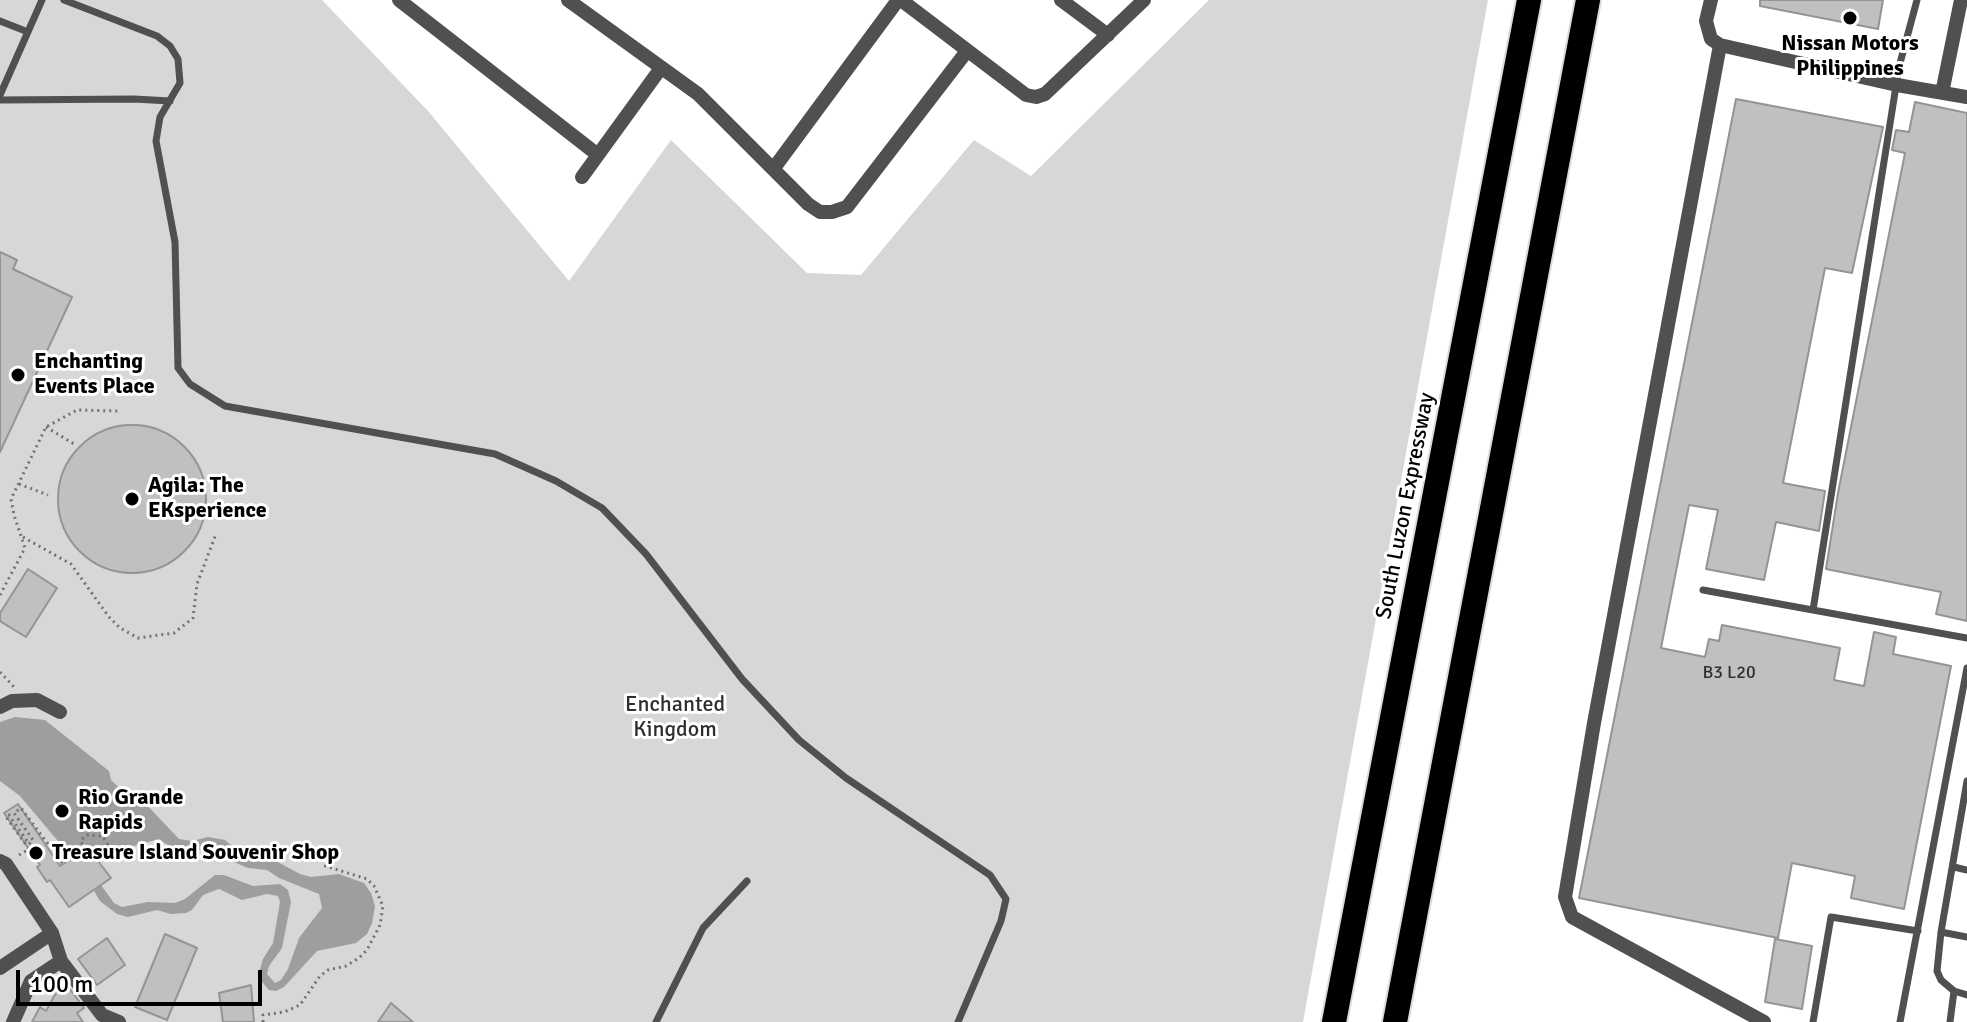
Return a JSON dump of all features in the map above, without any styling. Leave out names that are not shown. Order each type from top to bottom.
[{"type":"highway","name":"South Luzon Expressway","points":[[1334,1022],[1529,0]]},
{"type":"highway","points":[[1395,1022],[1588,0]]},
{"type":"street","points":[[399,0],[598,155]]},
{"type":"street","points":[[568,0],[698,94],[808,204],[820,212],[847,207],[967,51]]},
{"type":"street","points":[[774,168],[900,0],[1026,95],[1036,97],[1045,94],[1144,0]]},
{"type":"street","points":[[1061,0],[1108,35]]},
{"type":"street","points":[[1711,0],[1706,21],[1711,39],[1720,45],[1897,85],[1967,97]]},
{"type":"street","points":[[1942,93],[1961,0]]},
{"type":"street","points":[[1720,45],[1594,723],[1565,897],[1572,917],[1764,1022]]},
{"type":"street","points":[[582,177],[661,68]]},
{"type":"street","points":[[0,707],[12,701],[37,700],[60,712]]},
{"type":"street","points":[[0,861],[6,864],[52,933],[61,961],[96,1018],[119,1022]]},
{"type":"street","points":[[0,968],[52,933]]},
{"type":"street","points":[[13,1022],[31,981],[61,961]]},
{"type":"lane","points":[[42,0],[4,77],[0,97],[170,101]]},
{"type":"lane","points":[[64,0],[157,36],[170,46],[178,59],[180,83],[160,117],[156,141],[175,242],[178,368],[190,384],[225,406],[495,454],[556,481],[602,508],[646,554],[742,679],[799,740],[846,778],[990,875],[1006,899],[1001,921],[958,1022]]},
{"type":"lane","points":[[1813,610],[1899,67],[1917,0]]},
{"type":"lane","points":[[0,21],[28,32]]},
{"type":"lane","points":[[1703,590],[1967,638]]},
{"type":"lane","points":[[1900,1022],[1967,668]]},
{"type":"lane","points":[[1967,781],[1937,971],[1941,980],[1954,991],[1967,995]]},
{"type":"lane","points":[[1954,867],[1967,870]]},
{"type":"lane","points":[[656,1022],[703,928],[747,881]]},
{"type":"lane","points":[[1813,1022],[1831,917],[1918,931]]},
{"type":"lane","points":[[1941,932],[1967,937]]},
{"type":"lane","points":[[1950,1022],[1954,991]]},
{"type":"path","points":[[0,595],[25,548],[11,499],[46,427],[77,410],[118,411]]},
{"type":"path","points":[[46,427],[74,444]]},
{"type":"path","points":[[19,484],[48,495]]},
{"type":"path","points":[[23,537],[71,564],[109,617],[120,628],[138,638],[174,633],[193,618],[197,584],[216,534]]},
{"type":"path","points":[[28,848],[6,817],[9,815],[29,844],[33,840],[14,813],[21,808],[63,864]]},
{"type":"path","points":[[84,850],[81,840],[87,835],[102,836],[117,857]]},
{"type":"path","points":[[263,1022],[263,1015],[284,1012],[300,1005],[320,976],[328,970],[346,966],[359,958],[367,950],[380,925],[383,906],[374,886],[367,879],[322,865]]},
{"type":"green space","name":"Enchanted Kingdom","points":[[0,0],[322,0],[428,111],[569,281],[671,140],[807,273],[861,275],[974,140],[1031,176],[1209,0],[1488,0],[1303,1022],[0,1022]]},
{"type":"shaded area","points":[[15,717],[45,720],[109,771],[111,780],[130,798],[144,802],[179,839],[192,841],[208,837],[225,840],[239,852],[272,859],[300,874],[311,877],[339,874],[364,883],[375,906],[367,934],[356,943],[317,951],[284,987],[276,991],[269,990],[258,977],[263,959],[273,943],[280,902],[278,896],[267,894],[242,900],[219,889],[203,895],[186,913],[171,914],[157,910],[128,917],[117,914],[100,901],[94,891],[101,885],[114,903],[122,907],[148,902],[175,903],[185,899],[215,875],[224,875],[253,886],[280,884],[288,890],[291,902],[282,948],[267,974],[275,983],[288,969],[299,938],[322,908],[319,894],[267,870],[236,863],[222,851],[206,849],[190,853],[175,850],[159,839],[115,851],[98,860],[85,844],[80,846],[82,852],[74,858],[20,796],[0,781],[0,722]]},
{"type":"building","name":"Nissan Motors Philippines","points":[[1760,0],[1883,0],[1878,29],[1760,6]]},
{"type":"building","points":[[1736,99],[1883,127],[1852,273],[1825,268],[1783,483],[1825,491],[1819,531],[1776,522],[1764,580],[1706,569],[1718,510],[1689,505],[1661,648],[1705,657],[1709,639],[1719,641],[1722,625],[1840,648],[1834,680],[1864,686],[1874,632],[1896,637],[1893,654],[1951,666],[1904,909],[1851,898],[1855,876],[1792,863],[1778,938],[1579,898]]},
{"type":"building","points":[[1915,102],[1967,113],[1967,621],[1936,614],[1941,592],[1826,569],[1905,153],[1892,150],[1896,130],[1909,132]]},
{"type":"building","name":"Enchanting Events Place","points":[[0,252],[17,260],[13,269],[72,297],[0,452]]},
{"type":"building","name":"Agila: The EKsperience","points":[[132,425],[160,430],[185,446],[201,471],[206,499],[201,527],[185,552],[160,568],[132,573],[104,568],[79,552],[63,527],[58,499],[63,471],[79,446],[104,430]]},
{"type":"building","points":[[28,569],[57,588],[26,637],[0,621],[0,613]]},
{"type":"building","points":[[18,804],[60,866],[88,848],[111,878],[69,907],[50,880],[47,882],[37,867],[40,865],[4,813]]},
{"type":"building","points":[[165,934],[197,948],[167,1020],[135,1007]]},
{"type":"building","points":[[107,938],[125,965],[97,985],[78,959]]},
{"type":"building","points":[[1775,939],[1812,946],[1802,1009],[1765,1002]]},
{"type":"building","points":[[63,980],[84,1008],[77,1013],[83,1022],[32,1022],[40,1007],[46,1011]]},
{"type":"building","points":[[251,985],[254,1022],[223,1022],[219,993]]},
{"type":"building","points":[[391,1003],[413,1022],[378,1022]]},
{"type":"place","name":"Nissan Motors Philippines","points":[[1850,18]]},
{"type":"place","name":"Enchanting Events Place","points":[[18,375]]},
{"type":"place","name":"Agila: The EKsperience","points":[[132,499]]},
{"type":"place","name":"Rio Grande Rapids","points":[[62,811]]},
{"type":"place","name":"Treasure Island Souvenir Shop","points":[[36,853]]}]
